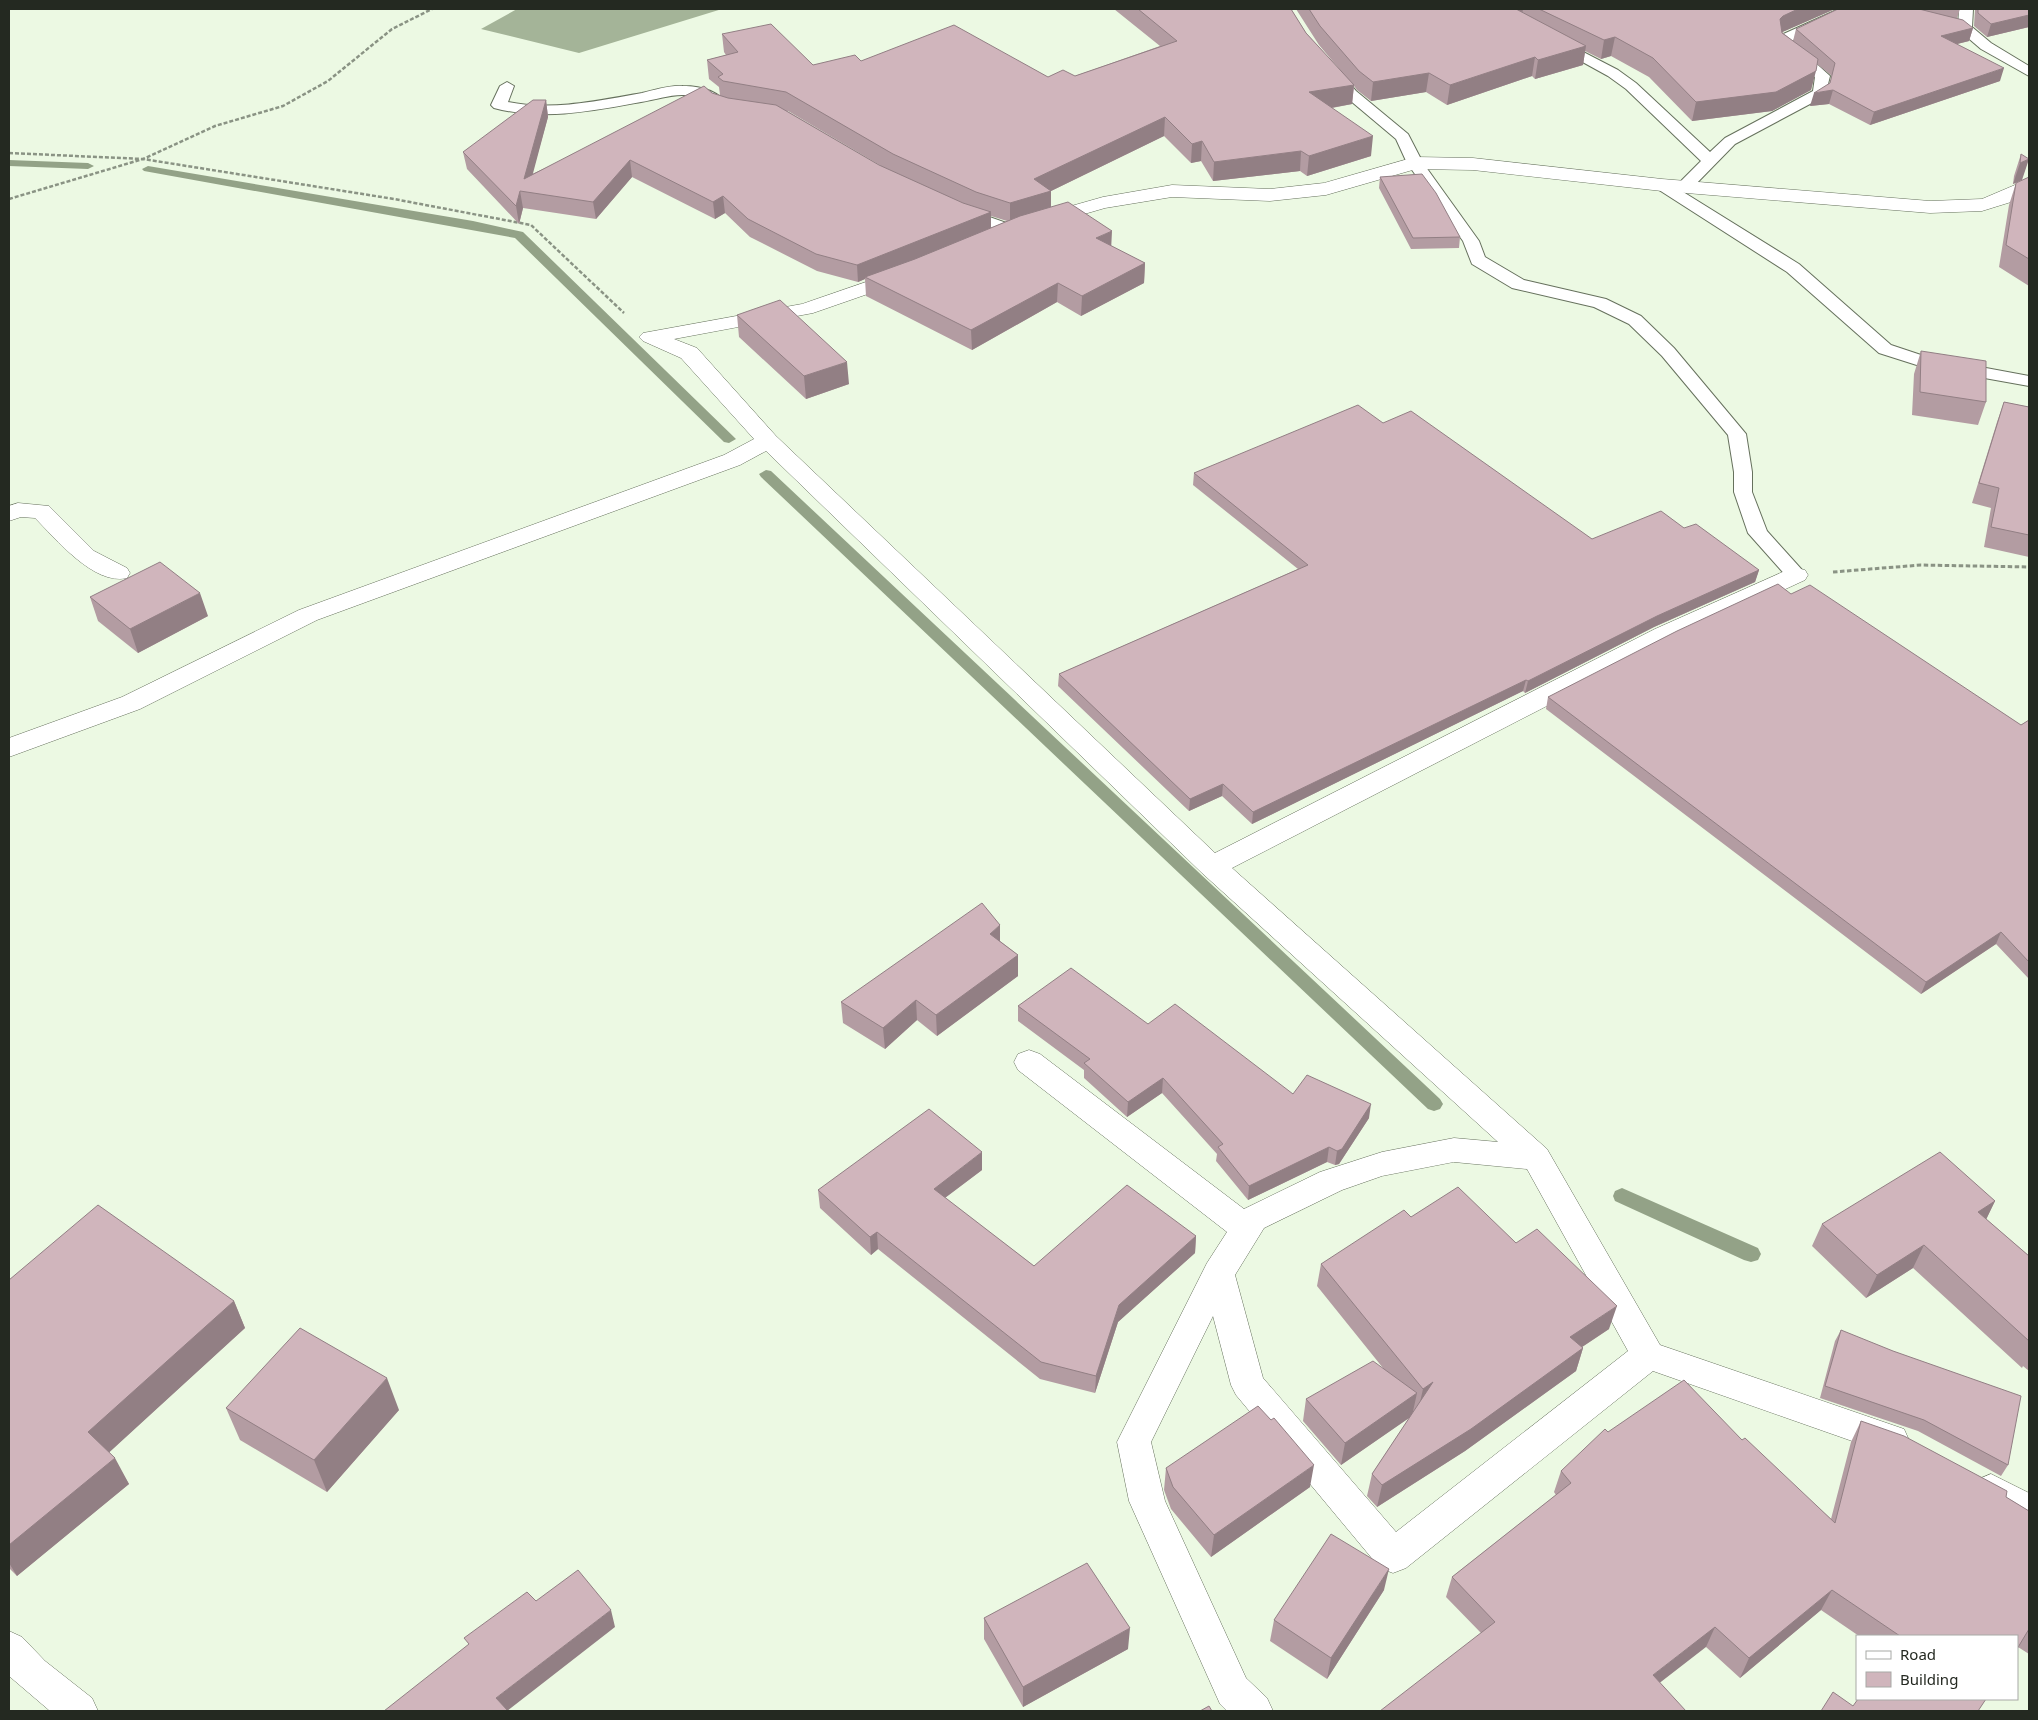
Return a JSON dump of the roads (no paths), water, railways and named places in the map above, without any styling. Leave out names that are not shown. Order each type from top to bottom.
[{"type":"street","points":[[986,240],[1012,230],[1111,201],[1172,191],[1270,195],[1326,189],[1415,163],[1473,164],[1662,185],[1964,208],[1996,204],[2029,185]]},
{"type":"street","points":[[917,270],[806,309],[650,336],[689,353],[768,441],[1212,866],[1536,1158],[1648,1355],[1913,1448]]},
{"type":"street","points":[[9,748],[131,703],[308,615],[732,460],[768,441]]},
{"type":"street","points":[[9,514],[18,510],[41,511],[86,556],[118,573]]},
{"type":"street","points":[[1212,866],[1664,635],[1796,575]]},
{"type":"street","points":[[1029,1062],[1246,1228]]},
{"type":"street","points":[[1254,1711],[1233,1691],[1147,1501],[1134,1442],[1218,1273],[1253,1219],[1331,1181],[1382,1164],[1454,1150],[1536,1158]]},
{"type":"street","points":[[1218,1273],[1248,1385],[1393,1556],[1648,1355]]},
{"type":"street","points":[[1972,1480],[2029,1511]]},
{"type":"street","points":[[9,1649],[32,1674],[79,1711]]},
{"type":"lane","points":[[1685,186],[1730,141],[1820,94],[1823,76],[1784,47],[1784,39],[1831,16],[1852,9]]},
{"type":"lane","points":[[1965,28],[1966,9]]},
{"type":"lane","points":[[1946,24],[1965,28],[1986,46],[2029,72]]},
{"type":"lane","points":[[1546,39],[1613,73],[1631,86],[1710,161]]},
{"type":"lane","points":[[1323,61],[1352,94],[1403,137],[1415,163],[1471,241],[1478,260],[1518,284],[1600,303],[1635,320],[1668,352],[1737,434],[1743,472],[1743,492],[1758,533],[1796,575]]},
{"type":"lane","points":[[507,86],[499,104],[525,110],[592,106],[683,90],[707,94],[719,105],[735,110]]},
{"type":"lane","points":[[1662,185],[1793,268],[1885,349],[1923,362],[2029,381]]},
{"type":"lane","points":[[950,206],[970,216],[1012,230]]},
{"type":"waterway","points":[[9,163],[88,166]]},
{"type":"waterway","points":[[148,169],[473,225],[519,235],[729,439]]},
{"type":"waterway","points":[[766,474],[1434,1104]]},
{"type":"waterway","points":[[1622,1196],[1751,1254]]}]
